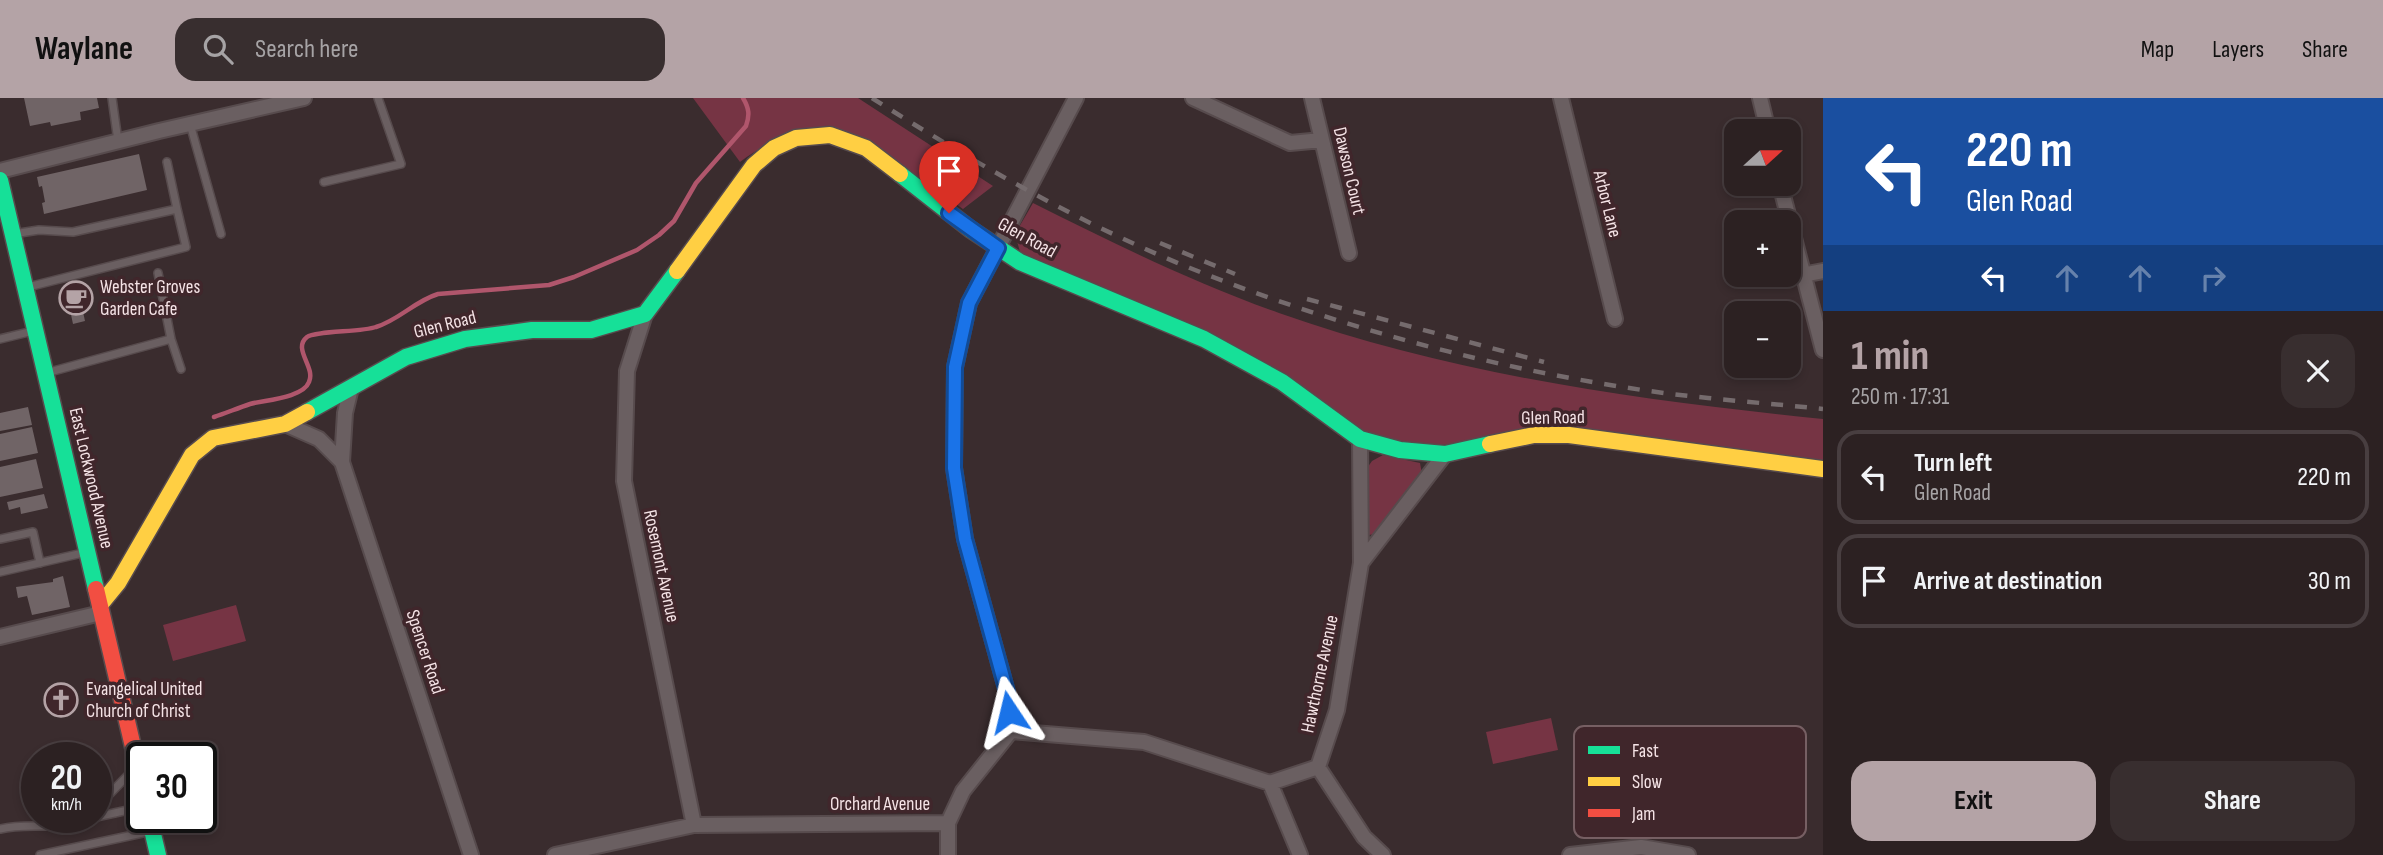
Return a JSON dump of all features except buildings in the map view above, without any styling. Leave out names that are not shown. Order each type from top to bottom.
[{"type":"street","points":[[0,172],[118,141],[304,98]]},
{"type":"street","points":[[1076,98],[969,303],[955,367],[954,468],[965,539],[1007,692],[1011,731],[1144,742],[1270,783],[1318,767],[1364,837],[1383,855]]},
{"type":"street","points":[[1193,98],[1290,143],[1322,140]]},
{"type":"street","name":"Dawson Court","points":[[1312,98],[1349,253]]},
{"type":"street","name":"Arbor Lane","points":[[1561,98],[1615,319]]},
{"type":"street","points":[[1760,98],[1765,119]]},
{"type":"street","name":"Glen Road","points":[[100,609],[118,583],[191,455],[213,438],[285,424],[406,357],[465,339],[533,330],[591,330],[645,314],[754,165],[774,148],[796,138],[830,135],[866,148],[1020,262],[1204,338],[1282,382],[1360,439],[1400,450],[1445,454],[1534,435],[1569,435],[1823,469]]},
{"type":"street","name":"East Lockwood Avenue","points":[[0,180],[6,236],[25,288],[131,742]]},
{"type":"street","points":[[1783,196],[1823,350]]},
{"type":"street","points":[[1802,275],[1823,271]]},
{"type":"street","name":"Rosemont Avenue","points":[[645,314],[627,371],[624,481],[694,824]]},
{"type":"street","name":"Spencer Road","points":[[351,388],[345,413],[342,462],[471,855]]},
{"type":"street","name":"Spencer Road","points":[[285,424],[318,439],[342,462]]},
{"type":"street","name":"Hawthorne Avenue","points":[[1318,767],[1336,710],[1361,563],[1360,439]]},
{"type":"street","name":"Hawthorne Avenue","points":[[1361,563],[1445,454]]},
{"type":"street","points":[[0,638],[100,609]]},
{"type":"street","name":"Orchard Avenue","points":[[555,855],[694,824],[948,823],[962,791],[1011,731]]},
{"type":"street","points":[[1270,783],[1300,855]]},
{"type":"street","points":[[948,823],[948,855]]},
{"type":"street","points":[[153,833],[158,855]]},
{"type":"street","points":[[1570,855],[1641,847],[1688,855]]},
{"type":"lane","points":[[111,98],[118,141]]},
{"type":"lane","points":[[324,183],[401,164],[378,98]]},
{"type":"lane","points":[[190,124],[220,234]]},
{"type":"lane","points":[[25,288],[186,247],[167,162]]},
{"type":"lane","points":[[6,236],[39,230],[73,232],[177,209]]},
{"type":"lane","points":[[158,273],[171,339],[181,369]]},
{"type":"lane","points":[[0,339],[35,331]]},
{"type":"lane","points":[[45,373],[171,339]]},
{"type":"lane","points":[[0,539],[33,532],[40,563]]},
{"type":"lane","points":[[0,572],[87,552]]},
{"type":"lane","points":[[112,792],[126,777]]},
{"type":"lane","points":[[0,829],[21,825]]},
{"type":"lane","points":[[40,855],[126,831]]},
{"type":"shaded area","points":[[693,98],[858,98],[993,186],[963,209],[883,155],[856,143],[828,136],[799,135],[770,144],[740,162]]},
{"type":"shaded area","points":[[1033,203],[1216,289],[1345,335],[1480,369],[1548,382],[1685,403],[1823,419],[1823,464],[1576,427],[1434,446],[1405,443],[1368,434],[1020,252],[1015,234]]},
{"type":"shaded area","points":[[1383,455],[1420,463],[1422,474],[1377,534],[1368,535],[1365,471],[1372,461]]},
{"type":"shaded area","points":[[236,605],[246,641],[173,661],[163,625]]},
{"type":"shaded area","points":[[1551,718],[1558,750],[1493,764],[1486,732]]},
{"type":"waterway","points":[[214,417],[250,404],[282,398],[305,387],[309,382],[310,370],[302,347],[307,337],[312,335],[376,327],[438,294],[549,285],[637,250],[674,221],[696,183],[746,126],[748,112],[743,98]]},
{"type":"railway","points":[[872,98],[987,168],[1108,232],[1190,268],[1295,307],[1403,340],[1568,378],[1673,394],[1823,409]]},
{"type":"railway","points":[[1160,243],[1235,274]]},
{"type":"railway","points":[[1307,299],[1544,362]]},
{"type":"traffic: fast","points":[[900,174],[970,229],[1020,262],[1204,339],[1282,382],[1360,439],[1400,450],[1445,454],[1490,444]]},
{"type":"traffic: fast","points":[[0,180],[96,589]]},
{"type":"traffic: fast","points":[[307,412],[406,357],[465,339],[532,330],[591,330],[645,314],[677,271]]},
{"type":"traffic: fast","points":[[153,833],[158,855]]},
{"type":"traffic: slow","points":[[677,271],[754,165],[774,148],[796,138],[830,135],[866,148],[900,174]]},
{"type":"traffic: slow","points":[[100,605],[118,583],[192,455],[213,438],[285,424],[307,412]]},
{"type":"traffic: slow","points":[[1490,444],[1534,435],[1569,435],[1823,469]]},
{"type":"traffic: jam","points":[[96,589],[132,742]]},
{"type":"place","name":"Webster Groves Garden Cafe","points":[[76,298]]},
{"type":"place","name":"Evangelical United Church of Christ","points":[[61,700]]},
{"type":"route","points":[[949,213],[998,248],[969,303],[955,367],[954,468],[965,539],[1007,692],[1009,712]]}]
